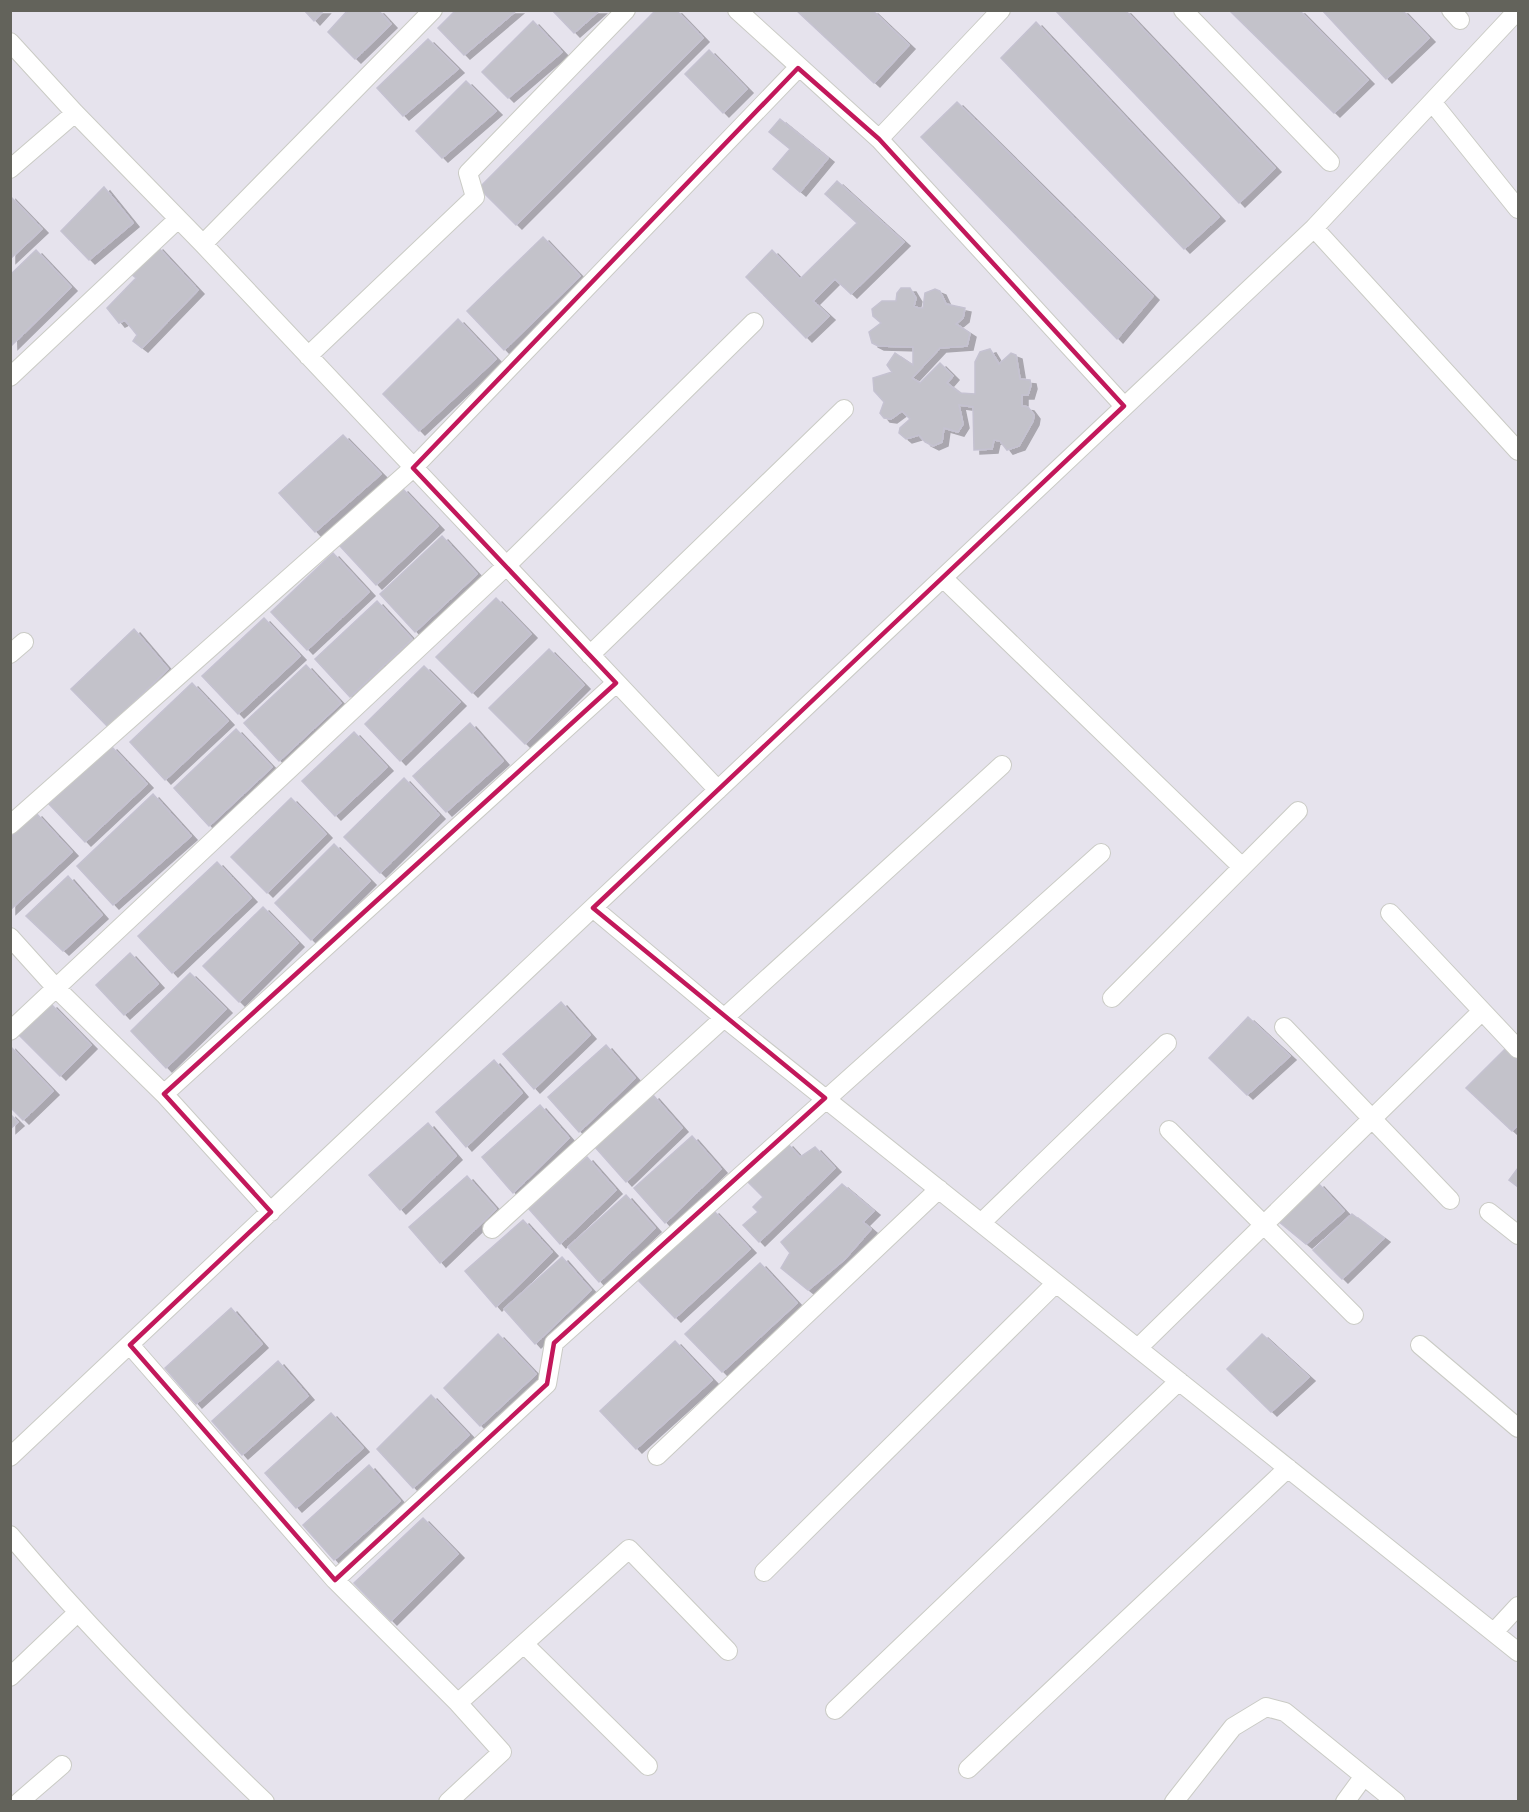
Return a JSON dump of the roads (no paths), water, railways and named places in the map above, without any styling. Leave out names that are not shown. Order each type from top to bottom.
[{"type":"street","points":[[203,244],[433,10]]},
{"type":"street","points":[[308,356],[475,197],[468,173],[626,10]]},
{"type":"street","points":[[737,10],[798,68],[879,139],[1124,406]]},
{"type":"street","points":[[879,139],[1001,10]]},
{"type":"street","points":[[1184,10],[1330,162]]},
{"type":"street","points":[[10,1457],[1314,228],[1518,10]]},
{"type":"street","points":[[10,42],[718,790]]},
{"type":"street","points":[[10,825],[413,468],[798,68]]},
{"type":"street","points":[[1432,102],[1518,209]]},
{"type":"street","points":[[10,169],[75,113]]},
{"type":"street","points":[[10,377],[178,219]]},
{"type":"street","points":[[1314,228],[1518,451]]},
{"type":"street","points":[[10,1031],[506,567],[754,322]]},
{"type":"street","points":[[590,655],[844,409]]},
{"type":"street","points":[[943,578],[1242,867]]},
{"type":"street","points":[[164,1094],[616,683]]},
{"type":"street","points":[[492,1229],[1002,765]]},
{"type":"street","points":[[1112,998],[1298,811]]},
{"type":"street","points":[[334,1580],[547,1384],[554,1343],[1101,853]]},
{"type":"street","points":[[593,908],[723,1017],[1518,1652]]},
{"type":"street","points":[[1390,913],[1518,1049]]},
{"type":"street","points":[[10,938],[56,988],[164,1094],[271,1212]]},
{"type":"street","points":[[1138,1348],[1482,1011]]},
{"type":"street","points":[[1284,1027],[1450,1200]]},
{"type":"street","points":[[981,1223],[1167,1043]]},
{"type":"street","points":[[1169,1130],[1354,1315]]},
{"type":"street","points":[[657,1456],[939,1189]]},
{"type":"street","points":[[1489,1212],[1518,1235]]},
{"type":"street","points":[[764,1572],[1056,1283]]},
{"type":"street","points":[[129,1345],[334,1580],[458,1703],[502,1752],[461,1798]]},
{"type":"street","points":[[1420,1345],[1518,1428]]},
{"type":"street","points":[[835,1710],[1179,1381]]},
{"type":"street","points":[[968,1769],[1288,1468]]},
{"type":"street","points":[[10,1535],[76,1614],[161,1702],[265,1802]]},
{"type":"street","points":[[458,1703],[629,1549],[728,1651]]},
{"type":"street","points":[[1494,1632],[1518,1606]]},
{"type":"street","points":[[10,1677],[76,1614]]},
{"type":"street","points":[[524,1644],[648,1766]]},
{"type":"street","points":[[1174,1802],[1233,1727],[1266,1707],[1285,1712],[1396,1802]]},
{"type":"street","points":[[19,1802],[62,1765]]},
{"type":"street","points":[[1345,1802],[1364,1776]]}]
